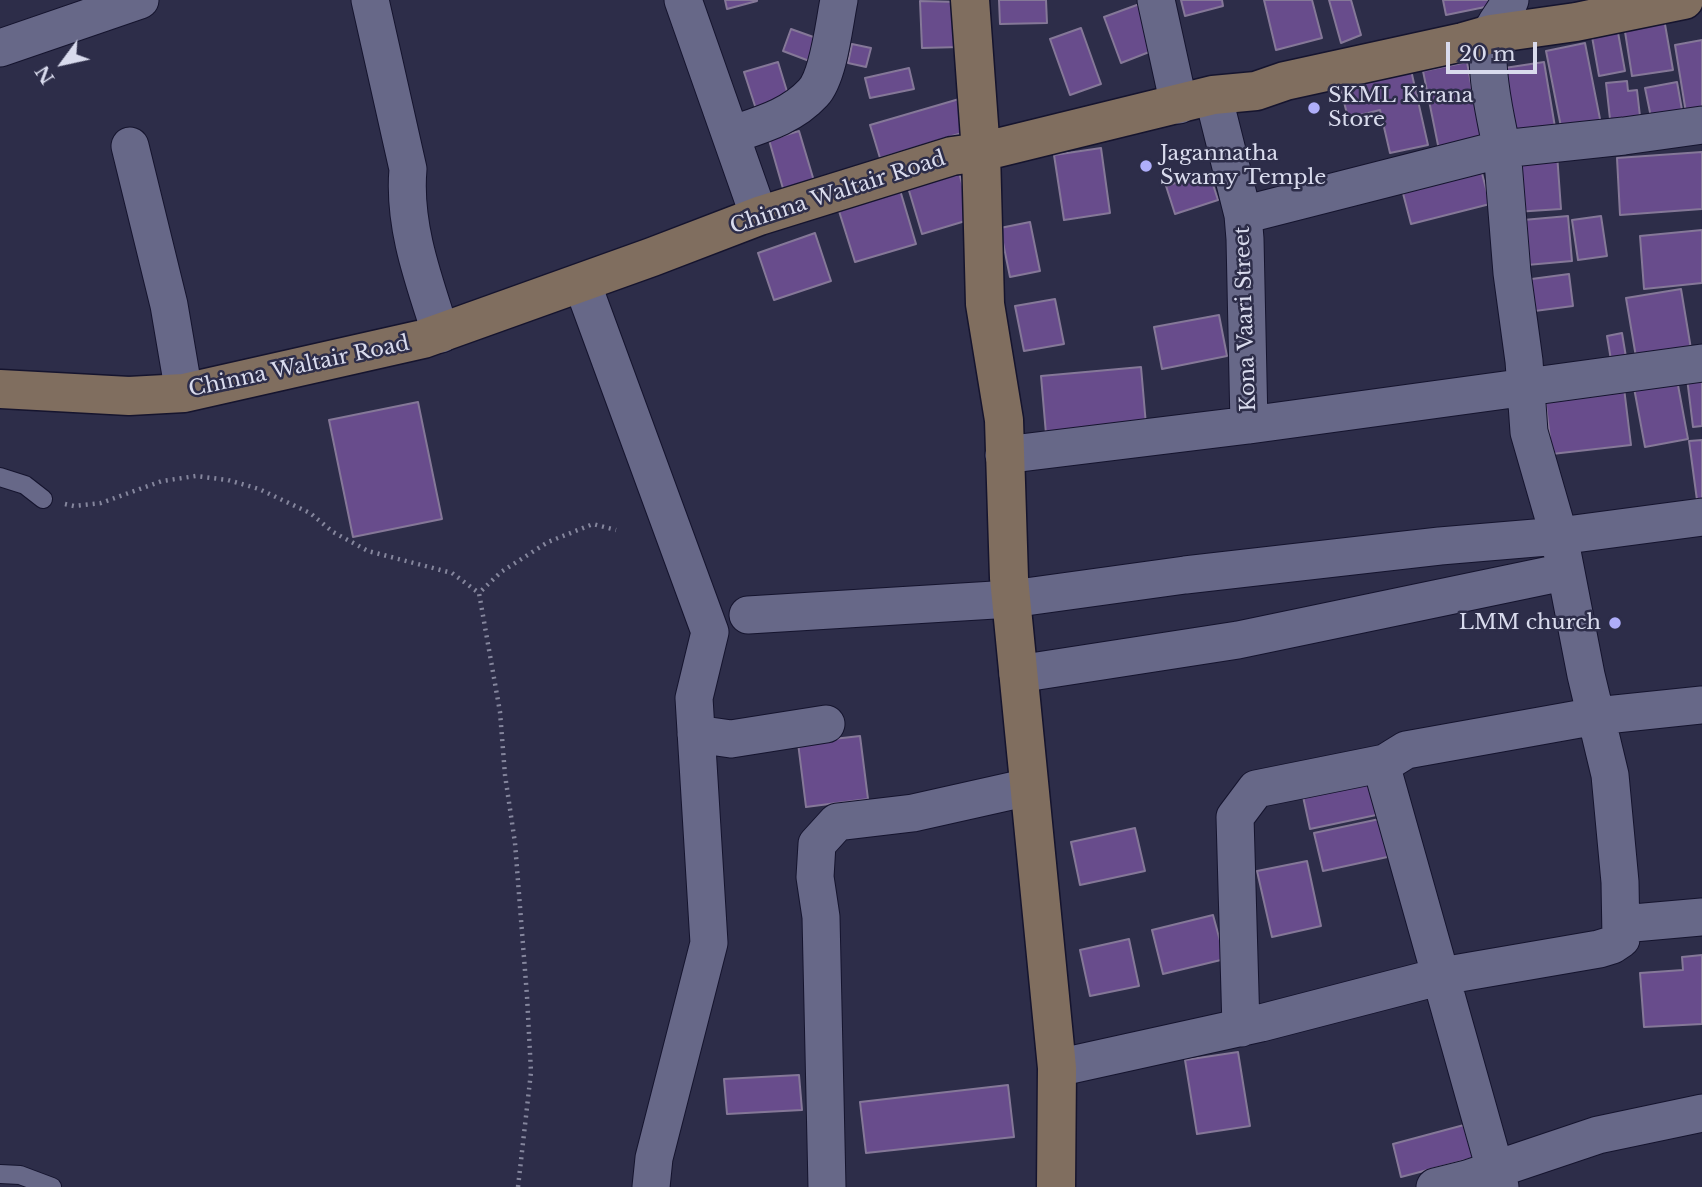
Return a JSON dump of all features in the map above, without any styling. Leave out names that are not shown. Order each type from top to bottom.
[{"type":"street","points":[[0,48],[140,0]]},
{"type":"street","points":[[370,0],[408,169],[406,196],[419,265],[441,334]]},
{"type":"street","points":[[683,0],[759,216]]},
{"type":"street","points":[[731,135],[776,119],[794,109],[815,91],[827,61],[839,0]]},
{"type":"street","points":[[970,0],[981,152],[985,304],[1004,421],[1011,599],[1057,1068],[1056,1187]]},
{"type":"street","name":"Kona Vaari Street","points":[[1004,455],[1249,425],[1243,215],[1156,0]]},
{"type":"street","points":[[1057,1068],[1241,1028],[1442,976],[1612,945],[1621,939],[1620,883],[1610,775],[1564,572],[1559,536],[1530,432],[1524,387],[1524,360],[1512,273],[1502,149],[1492,108],[1489,51],[1491,34],[1510,0]]},
{"type":"street","name":"Chinna Waltair Road","points":[[0,389],[129,396],[184,393],[441,334],[759,216],[952,156],[981,152],[1196,100],[1256,91],[1285,81],[1491,34],[1576,22],[1684,0]]},
{"type":"street","points":[[1243,215],[1502,149],[1702,125]]},
{"type":"street","points":[[130,146],[169,305],[184,393]]},
{"type":"street","points":[[582,283],[710,632],[695,698],[709,943],[654,1158],[651,1187]]},
{"type":"street","points":[[1249,425],[1702,363]]},
{"type":"street","points":[[748,615],[1011,599],[1212,572],[1440,546],[1559,536],[1702,517]]},
{"type":"street","points":[[1018,674],[1238,640],[1564,572]]},
{"type":"street","points":[[1241,1028],[1235,817],[1256,789],[1385,763],[1406,750],[1596,716],[1702,705]]},
{"type":"street","points":[[696,734],[731,739],[826,724]]},
{"type":"street","points":[[1385,763],[1384,775],[1498,1178]]},
{"type":"street","points":[[827,1187],[821,917],[815,877],[817,844],[837,822],[913,813],[1029,787]]},
{"type":"street","points":[[1622,924],[1702,917]]},
{"type":"street","points":[[1435,1187],[1498,1178],[1598,1135],[1702,1113]]},
{"type":"lane","points":[[0,477],[26,485],[43,499]]},
{"type":"lane","points":[[0,1174],[20,1175],[52,1187]]},
{"type":"path","points":[[43,499],[74,506],[101,503],[162,481],[196,476],[228,481],[259,489],[310,513],[333,532],[368,551],[452,573],[479,593],[500,712],[505,775],[515,843],[527,996],[531,1072],[518,1187]]},
{"type":"path","points":[[479,593],[501,572],[548,542],[593,524],[616,530]]},
{"type":"building","points":[[725,0],[757,0],[757,1],[727,9]]},
{"type":"building","points":[[999,0],[1046,0],[1047,23],[1000,24]]},
{"type":"building","points":[[1181,0],[1222,0],[1223,6],[1185,16]]},
{"type":"building","points":[[1264,0],[1312,0],[1322,38],[1276,50]]},
{"type":"building","points":[[1329,0],[1351,0],[1361,35],[1341,43]]},
{"type":"building","points":[[1443,0],[1489,0],[1490,6],[1446,15]]},
{"type":"building","points":[[920,1],[958,2],[960,47],[922,48]]},
{"type":"building","points":[[1145,2],[1162,47],[1121,63],[1104,17]]},
{"type":"building","points":[[1663,13],[1673,70],[1632,76],[1623,19]]},
{"type":"building","points":[[1617,27],[1625,71],[1599,76],[1591,31]]},
{"type":"building","points":[[1081,28],[1101,84],[1070,95],[1050,39]]},
{"type":"building","points":[[791,29],[819,39],[812,62],[783,51]]},
{"type":"building","points":[[1702,40],[1702,116],[1687,119],[1675,45]]},
{"type":"building","points":[[1585,43],[1601,124],[1562,132],[1546,51]]},
{"type":"building","points":[[852,44],[871,48],[866,67],[848,63]]},
{"type":"building","points":[[778,62],[789,98],[756,109],[744,72]]},
{"type":"building","points":[[1467,62],[1482,142],[1439,150],[1423,71]]},
{"type":"building","points":[[1544,62],[1555,127],[1509,135],[1498,69]]},
{"type":"building","points":[[909,68],[914,89],[870,98],[865,78]]},
{"type":"building","points":[[1411,70],[1428,145],[1390,153],[1380,110],[1348,118],[1340,86]]},
{"type":"building","points":[[1627,81],[1628,91],[1637,90],[1641,125],[1611,128],[1606,83]]},
{"type":"building","points":[[1677,82],[1684,121],[1653,127],[1645,88]]},
{"type":"building","points":[[966,97],[975,129],[880,158],[870,125]]},
{"type":"building","points":[[799,131],[817,191],[786,199],[769,140]]},
{"type":"building","points":[[1101,148],[1110,213],[1064,220],[1054,155]]},
{"type":"building","points":[[1702,152],[1702,209],[1620,215],[1617,158]]},
{"type":"building","points":[[1557,154],[1561,209],[1515,212],[1512,156]]},
{"type":"building","points":[[1478,158],[1490,204],[1411,224],[1399,178]]},
{"type":"building","points":[[958,169],[972,219],[922,234],[907,184]]},
{"type":"building","points":[[1209,172],[1218,200],[1175,214],[1166,186]]},
{"type":"building","points":[[900,190],[916,244],[855,262],[838,208]]},
{"type":"building","points":[[1568,216],[1572,261],[1527,265],[1523,220]]},
{"type":"building","points":[[1601,216],[1607,256],[1578,260],[1572,220]]},
{"type":"building","points":[[1030,222],[1040,271],[1010,277],[1000,228]]},
{"type":"building","points":[[1702,230],[1702,283],[1644,289],[1640,236]]},
{"type":"building","points":[[815,233],[831,281],[774,300],[758,253]]},
{"type":"building","points":[[1569,274],[1573,306],[1527,312],[1524,280]]},
{"type":"building","points":[[1681,289],[1692,355],[1637,363],[1626,298]]},
{"type":"building","points":[[1055,299],[1064,344],[1024,351],[1015,306]]},
{"type":"building","points":[[1219,315],[1227,356],[1162,369],[1154,327]]},
{"type":"building","points":[[1622,333],[1627,363],[1612,366],[1607,336]]},
{"type":"building","points":[[1141,367],[1146,425],[1046,434],[1041,376]]},
{"type":"building","points":[[1702,368],[1702,426],[1693,427],[1686,370]]},
{"type":"building","points":[[1675,369],[1688,439],[1645,447],[1632,377]]},
{"type":"building","points":[[1623,380],[1631,445],[1552,454],[1544,390]]},
{"type":"building","points":[[418,402],[442,519],[353,537],[329,420]]},
{"type":"building","points":[[1702,440],[1702,500],[1697,500],[1689,441]]},
{"type":"building","points":[[860,736],[868,799],[806,807],[798,743]]},
{"type":"building","points":[[1371,773],[1381,814],[1310,829],[1301,787]]},
{"type":"building","points":[[1384,818],[1392,856],[1323,871],[1314,833]]},
{"type":"building","points":[[1135,828],[1145,871],[1080,885],[1071,842]]},
{"type":"building","points":[[1307,861],[1321,926],[1272,937],[1257,871]]},
{"type":"building","points":[[1213,915],[1225,959],[1163,974],[1152,930]]},
{"type":"building","points":[[1129,939],[1139,986],[1090,996],[1080,950]]},
{"type":"building","points":[[1702,955],[1702,1024],[1644,1027],[1640,973],[1683,970],[1682,957]]},
{"type":"building","points":[[1238,1052],[1250,1126],[1197,1134],[1185,1060]]},
{"type":"building","points":[[799,1075],[802,1110],[727,1114],[724,1079]]},
{"type":"building","points":[[1008,1085],[1014,1137],[866,1153],[860,1102]]},
{"type":"building","points":[[1464,1125],[1473,1158],[1401,1177],[1393,1144]]},
{"type":"place","name":"SKML Kirana Store","points":[[1314,108]]},
{"type":"place","name":"Jagannatha Swamy Temple","points":[[1146,166]]},
{"type":"place","name":"LMM church","points":[[1615,623]]}]
